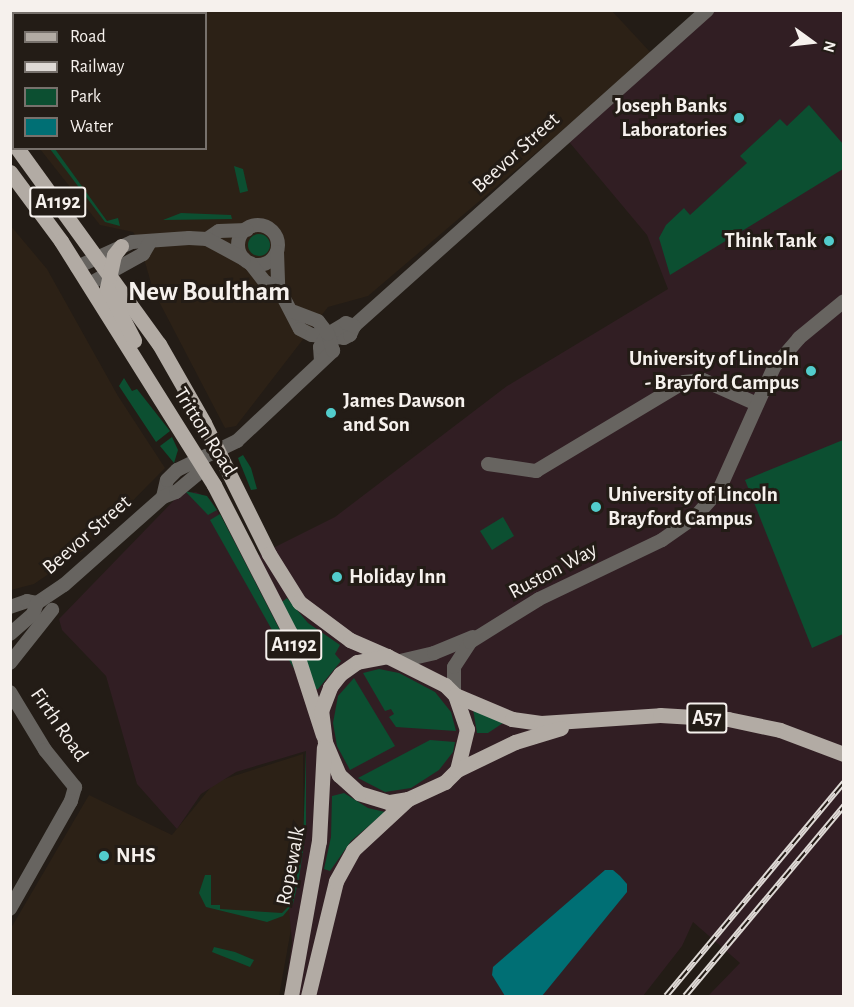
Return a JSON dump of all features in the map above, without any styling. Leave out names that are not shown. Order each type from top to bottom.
[{"type":"main road","name":"Tritton Road","points":[[18,150],[159,344],[219,453],[269,554],[299,602],[350,640],[394,659]]},
{"type":"main road","name":"Tritton Road","points":[[10,172],[78,267],[201,461],[290,633],[324,738]]},
{"type":"main road","points":[[121,246],[109,273],[108,293],[149,367],[156,392]]},
{"type":"main road","points":[[394,659],[432,676],[454,694],[512,719],[541,723],[585,722],[515,742],[457,770],[431,790],[408,800],[376,801],[358,793],[339,775],[324,738],[321,711],[340,674],[357,662],[394,659]]},
{"type":"main road","points":[[454,694],[467,729],[457,770]]},
{"type":"main road","name":"A57","points":[[585,722],[660,715],[728,719],[780,730],[843,754]]},
{"type":"main road","name":"Ropewalk","points":[[291,996],[319,841],[324,738]]},
{"type":"main road","name":"Ropewalk","points":[[308,996],[336,881],[353,850],[408,800]]},
{"type":"street","name":"Beevor Street","points":[[328,334],[344,338],[354,326],[706,10]]},
{"type":"street","points":[[78,267],[97,256],[139,241],[207,239],[219,231],[247,230],[259,226],[271,231],[276,238],[278,287],[294,312],[318,321],[328,334],[333,351],[237,441],[201,461]]},
{"type":"street","points":[[247,230],[239,246],[247,261],[265,282],[278,287]]},
{"type":"street","points":[[207,239],[247,261],[264,264],[277,252]]},
{"type":"street","points":[[89,284],[143,254],[150,242]]},
{"type":"street","name":"Ruston Way","points":[[454,694],[458,657],[480,635],[539,599],[662,540],[695,517],[719,490],[774,367],[799,338],[843,301]]},
{"type":"street","points":[[488,464],[536,471],[684,382],[703,380],[757,404]]},
{"type":"street","name":"Beevor Street","points":[[10,633],[33,614],[37,603],[86,567],[163,497],[176,492],[196,475],[201,461]]},
{"type":"street","name":"Beevor Street","points":[[10,607],[27,601],[37,603]]},
{"type":"street","points":[[10,663],[52,610]]},
{"type":"street","points":[[10,621],[10,633]]},
{"type":"street","name":"Ruston Way","points":[[394,659],[480,635]]},
{"type":"street","name":"Firth Road","points":[[10,692],[45,750],[75,787],[71,801],[10,909]]},
{"type":"shaded area","points":[[10,11],[612,11],[652,54],[368,296],[328,307],[236,426],[225,428],[153,290],[139,241],[133,232],[100,225],[41,150],[207,150],[207,12],[12,12],[12,82]]},
{"type":"shaded area","name":"University of Lincoln Brayford Campus","points":[[706,11],[843,11],[843,996],[708,996],[740,963],[693,922],[682,946],[643,996],[284,996],[292,942],[289,909],[306,831],[306,751],[236,772],[201,794],[177,829],[137,784],[106,676],[62,630],[59,619],[181,493],[196,492],[210,499],[247,561],[335,517],[507,386],[668,289],[647,235],[565,137]]},
{"type":"shaded area","points":[[10,225],[47,269],[118,396],[165,468],[85,549],[34,584],[11,590]]},
{"type":"shaded area","points":[[303,754],[304,857],[279,996],[11,996],[11,928],[89,795],[172,835],[215,782]]},
{"type":"green space","points":[[809,105],[843,144],[843,169],[670,275],[659,238],[666,225],[684,208],[690,215],[747,163],[740,156],[780,119],[787,126]]},
{"type":"green space","points":[[51,150],[56,150],[107,221],[118,218],[120,226],[105,222]]},
{"type":"green space","points":[[234,166],[243,169],[248,191],[240,193]]},
{"type":"green space","points":[[181,213],[231,215],[232,219],[163,220]]},
{"type":"green space","points":[[259,234],[267,237],[270,245],[267,253],[259,256],[251,253],[248,245],[251,237]]},
{"type":"green space","points":[[124,378],[132,391],[137,389],[170,431],[156,442],[119,386]]},
{"type":"green space","points":[[172,437],[178,450],[174,463],[160,446]]},
{"type":"green space","points":[[843,440],[843,634],[812,648],[745,480]]},
{"type":"green space","points":[[243,455],[251,468],[257,489],[251,490],[238,458]]},
{"type":"green space","points":[[185,491],[207,496],[217,510],[208,515]]},
{"type":"green space","points":[[220,514],[285,640],[294,669],[210,520]]},
{"type":"green space","points":[[503,517],[514,536],[492,550],[480,531]]},
{"type":"green space","points":[[287,598],[308,623],[340,645],[335,654],[341,661],[318,689],[314,689],[282,602]]},
{"type":"green space","points":[[379,669],[399,673],[435,692],[451,712],[456,731],[396,727],[389,717],[394,714],[391,709],[385,711],[363,673]]},
{"type":"green space","points":[[354,678],[395,746],[350,770],[337,746],[333,723],[338,696]]},
{"type":"green space","points":[[473,709],[503,723],[488,733],[477,733]]},
{"type":"green space","points":[[430,740],[455,742],[453,752],[439,770],[411,788],[385,792],[358,778]]},
{"type":"green space","points":[[306,750],[306,831],[293,904],[283,916],[267,922],[206,907],[199,893],[205,875],[211,875],[211,905],[220,905],[220,909],[282,913],[291,904],[303,845]]},
{"type":"green space","points":[[344,793],[368,808],[385,812],[351,841],[330,871],[324,869],[331,837],[332,796]]},
{"type":"green space","points":[[214,947],[254,960],[250,967],[212,952]]},
{"type":"water","points":[[605,870],[613,870],[620,876],[627,884],[627,892],[542,996],[505,996],[492,975],[493,967]]},
{"type":"railway","points":[[666,996],[844,782]]},
{"type":"railway","points":[[685,996],[844,806]]},
{"type":"place","name":"Joseph Banks Laboratories","points":[[739,118]]},
{"type":"place","name":"Think Tank","points":[[829,241]]},
{"type":"place","name":"University of Lincoln - Brayford Campus","points":[[811,371]]},
{"type":"place","name":"James Dawson and Son","points":[[331,413]]},
{"type":"place","name":"University of Lincoln Brayford Campus","points":[[596,507]]},
{"type":"place","name":"Holiday Inn","points":[[337,577]]},
{"type":"place","name":"NHS","points":[[104,856]]},
{"type":"district","name":"New Boultham","points":[[209,292]]}]
